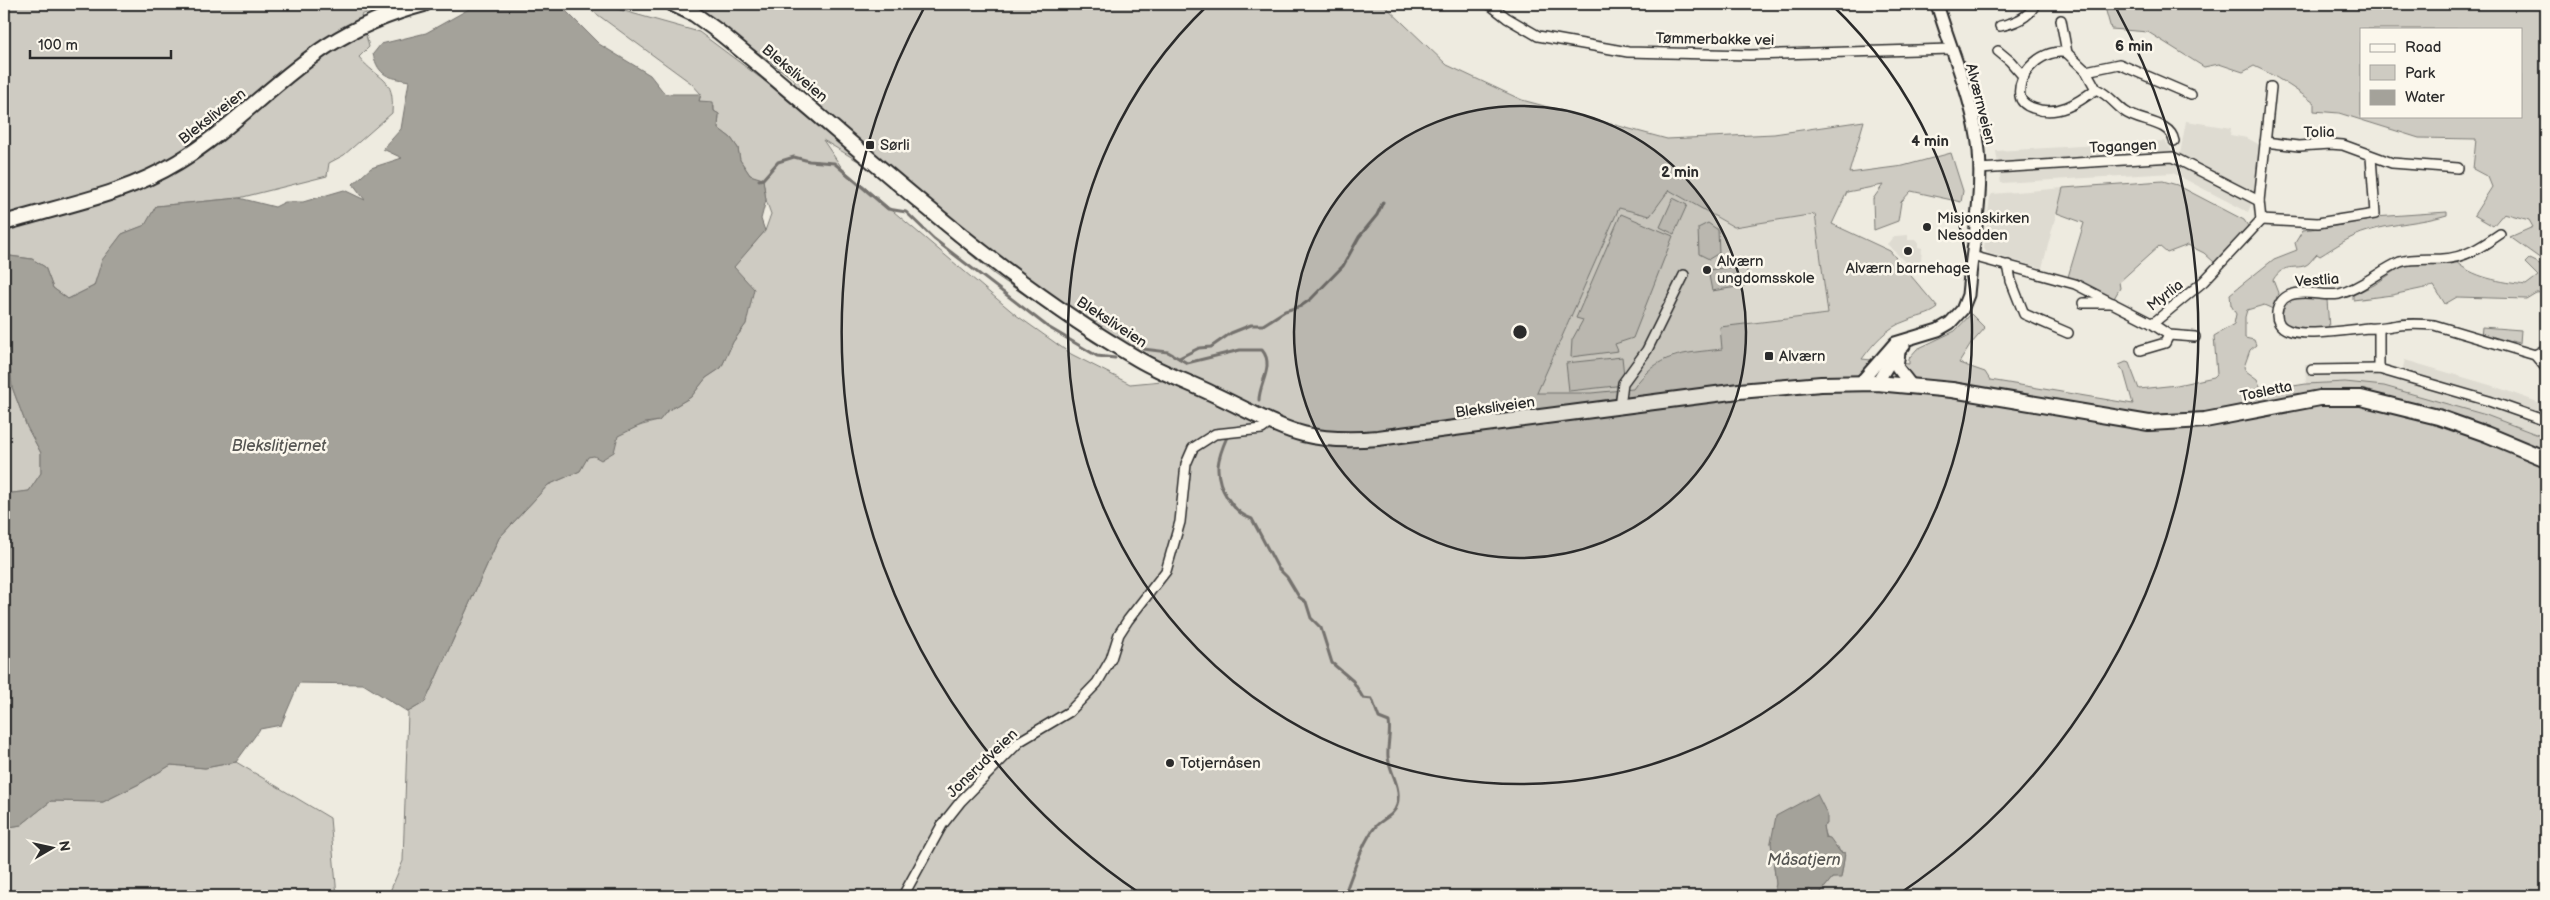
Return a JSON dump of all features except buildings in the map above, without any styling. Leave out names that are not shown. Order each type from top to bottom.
[{"type":"main road","name":"Bleksliveien","points":[[4,223],[101,197],[153,176],[205,144],[299,67],[334,42],[383,18],[424,4]]},
{"type":"main road","name":"Bleksliveien","points":[[673,4],[694,14],[719,32],[954,229],[1029,287],[1140,360],[1270,424],[1308,437],[1352,440],[1447,430],[1620,406],[1778,388],[1877,383]]},
{"type":"main road","name":"Alværnveien","points":[[1860,383],[1895,343],[1946,327],[1959,315],[1968,295],[1979,169],[1975,129],[1937,4]]},
{"type":"main road","name":"Alværnveien","points":[[1877,383],[1901,348],[1919,336]]},
{"type":"main road","points":[[1901,348],[1897,358],[1897,367],[1911,385]]},
{"type":"main road","points":[[1877,383],[1911,385]]},
{"type":"main road","name":"Tosletta","points":[[1911,385],[2124,421],[2171,424],[2205,420],[2302,400],[2336,396],[2361,398],[2438,417],[2486,434],[2546,459]]},
{"type":"street","name":"Tømmerbakke vei","points":[[1489,4],[1507,18],[1538,36],[1628,52],[1750,56],[1951,49]]},
{"type":"street","points":[[2000,26],[2022,19],[2032,10],[2035,4]]},
{"type":"street","points":[[2061,20],[2067,53],[2086,71],[2096,89],[2104,92],[2135,117],[2167,128],[2173,134],[2174,141]]},
{"type":"street","points":[[1998,51],[2024,77]]},
{"type":"street","points":[[2067,53],[2053,52],[2043,56],[2024,77],[2020,95],[2023,102],[2036,109],[2048,111],[2074,104],[2096,89]]},
{"type":"street","points":[[2086,71],[2118,64],[2190,95]]},
{"type":"street","points":[[2271,87],[2258,201],[2261,220],[2318,224],[2375,214],[2371,157]]},
{"type":"street","name":"Tolia","points":[[2265,142],[2299,146],[2343,145],[2371,157],[2392,163],[2458,168]]},
{"type":"street","name":"Togangen","points":[[1979,169],[2173,157],[2258,201]]},
{"type":"street","name":"Myrlia","points":[[1972,256],[2075,284],[2151,323],[2158,320],[2204,281],[2261,220]]},
{"type":"street","name":"Vestlia","points":[[2500,234],[2478,250],[2460,257],[2401,262],[2350,291],[2337,294],[2290,295],[2280,302],[2277,310],[2278,321],[2282,327],[2290,331],[2379,330],[2404,324],[2434,325],[2535,356]]},
{"type":"street","points":[[2008,266],[2011,281],[2024,314],[2068,333]]},
{"type":"street","points":[[1620,406],[1623,383],[1647,350],[1684,275]]},
{"type":"street","points":[[2083,303],[2113,303]]},
{"type":"street","points":[[2151,323],[2169,335],[2195,337]]},
{"type":"street","points":[[2379,330],[2379,369]]},
{"type":"street","points":[[2141,350],[2165,342],[2169,335]]},
{"type":"street","points":[[2546,349],[2535,356],[2546,368]]},
{"type":"street","points":[[2312,370],[2379,369],[2489,401],[2546,421]]},
{"type":"street","name":"Jonsrudveien","points":[[903,896],[942,825],[961,801],[1020,742],[1069,712],[1097,683],[1111,659],[1123,626],[1166,571],[1180,522],[1186,464],[1193,448],[1215,434],[1262,429],[1270,424]]},
{"type":"shaded area","points":[[2186,121],[2231,128],[2230,135],[2247,138],[2262,146],[2257,191],[2248,212],[2173,173],[2001,183],[1996,151],[2165,141],[2171,149],[2180,154]]},
{"type":"shaded area","points":[[2063,188],[2042,268],[1987,253],[1984,248],[1990,197],[1992,194]]},
{"type":"shaded area","name":"Alværn ungdomsskole","points":[[1669,190],[1734,227],[1815,214],[1829,314],[1721,327],[1722,349],[1672,355],[1642,375],[1633,389],[1591,393],[1537,393],[1619,208]]},
{"type":"shaded area","name":"Alværn barnehage","points":[[1908,235],[1908,240],[1915,240],[1918,243],[1918,247],[1922,248],[1921,260],[1914,271],[1887,244],[1895,236]]},
{"type":"shaded area","points":[[2405,360],[2493,386],[2546,405],[2546,438],[2486,415],[2345,382],[2306,384],[2305,365],[2346,364],[2402,371]]},
{"type":"green space","points":[[4,4],[390,4],[361,15],[369,47],[359,57],[388,85],[391,92],[392,113],[344,155],[329,163],[327,176],[239,198],[156,206],[146,225],[122,234],[103,260],[94,286],[68,299],[53,288],[45,267],[32,259],[10,256],[4,252]]},
{"type":"green space","points":[[583,4],[599,4],[699,32],[782,94],[796,81],[693,4],[1383,4],[1447,65],[1522,100],[1667,139],[1774,134],[1864,121],[1849,173],[1903,166],[1951,153],[1963,191],[1961,202],[1911,191],[1901,202],[1898,221],[1874,230],[1873,199],[1883,185],[1847,192],[1832,224],[1890,251],[1938,308],[1893,327],[1876,342],[1862,359],[1909,364],[1909,358],[1917,349],[1955,331],[1971,314],[1985,328],[1971,344],[1959,363],[1985,372],[1990,380],[2133,404],[2124,372],[2119,365],[2126,362],[2129,363],[2139,389],[2177,385],[2214,377],[2217,374],[2214,336],[2234,324],[2236,314],[2231,305],[2230,294],[2274,259],[2297,250],[2295,243],[2303,230],[2343,225],[2375,217],[2447,212],[2447,215],[2437,218],[2388,226],[2361,233],[2320,256],[2317,254],[2309,263],[2301,267],[2282,270],[2273,280],[2278,293],[2273,309],[2264,305],[2247,310],[2245,338],[2254,340],[2256,345],[2250,350],[2244,367],[2246,371],[2257,379],[2262,391],[2306,384],[2345,382],[2384,386],[2486,415],[2546,438],[2546,896],[1818,896],[1832,878],[1841,877],[1845,853],[1840,852],[1838,847],[1829,842],[1823,826],[1771,842],[1776,884],[1773,896],[388,896],[403,861],[408,712],[425,702],[499,538],[548,485],[580,471],[587,457],[600,451],[617,436],[643,425],[659,421],[667,411],[691,397],[706,378],[721,368],[733,342],[746,324],[733,267],[765,231],[771,214],[766,200],[763,180],[750,175],[740,160],[738,148],[731,138],[718,128],[719,114],[714,111],[714,106],[699,101],[701,94],[691,83]],"holes":[[[823,140],[863,164],[994,274],[1093,342],[1162,381],[1130,384],[1071,354],[1016,315],[842,168]],[[1669,190],[1734,227],[1815,214],[1828,314],[1720,327],[1722,349],[1683,354],[1662,361],[1642,377],[1633,389],[1591,393],[1537,393],[1619,208],[1650,216]]]},
{"type":"green space","points":[[2104,4],[2546,4],[2546,260],[2541,259],[2510,237],[2533,227],[2529,220],[2504,213],[2493,226],[2474,215],[2492,187],[2488,177],[2473,169],[2476,139],[2419,138],[2339,113],[2314,111],[2314,103],[2285,83],[2254,66],[2243,72],[2219,64],[2204,67],[2148,32],[2111,29]]},
{"type":"green space","points":[[2163,181],[2177,185],[2244,220],[2248,226],[2215,263],[2204,253],[2188,245],[2167,253],[2159,246],[2119,282],[2120,288],[2113,300],[2068,277],[2084,223],[2057,213],[2063,188]]},
{"type":"green space","points":[[1673,198],[1687,205],[1674,234],[1660,227]]},
{"type":"green space","points":[[1621,214],[1673,236],[1633,338],[1615,344],[1618,351],[1571,357],[1572,340],[1583,320],[1576,318]]},
{"type":"green space","points":[[1708,223],[1718,230],[1719,253],[1709,259],[1699,254],[1698,228]]},
{"type":"green space","points":[[2529,259],[2546,267],[2546,292],[2536,293],[2526,299],[2457,297],[2445,304],[2434,286],[2392,295],[2353,300],[2353,295],[2374,285],[2404,265],[2454,260],[2478,275],[2497,281],[2526,285],[2538,276],[2525,263]]},
{"type":"green space","points":[[1746,265],[1749,285],[1712,291],[1708,270]]},
{"type":"green space","points":[[2308,296],[2327,300],[2329,328],[2288,327],[2280,319],[2280,307],[2287,298]]},
{"type":"green space","points":[[2482,327],[2521,330],[2520,343],[2511,341],[2509,345],[2481,337]]},
{"type":"green space","points":[[4,336],[8,340],[12,387],[27,427],[41,453],[41,473],[29,491],[4,494]]},
{"type":"green space","points":[[1622,357],[1625,385],[1569,391],[1566,363]]},
{"type":"green space","points":[[236,762],[330,818],[337,896],[4,896],[4,828],[21,825],[51,801],[103,802],[171,765],[205,768]]},
{"type":"water","name":"Blekslitjernet","points":[[478,4],[555,4],[564,9],[599,44],[650,75],[665,94],[701,94],[699,101],[713,102],[714,111],[719,114],[718,128],[731,138],[738,148],[740,160],[750,175],[763,179],[766,200],[761,219],[765,231],[734,267],[754,289],[746,324],[733,342],[721,368],[706,378],[691,397],[667,411],[659,421],[645,423],[618,436],[614,452],[601,460],[594,456],[588,457],[580,471],[548,485],[499,538],[425,702],[408,712],[363,684],[299,683],[281,725],[260,729],[236,762],[205,768],[171,765],[103,802],[51,801],[21,825],[4,828],[4,494],[29,491],[41,473],[41,453],[27,427],[12,387],[8,341],[4,336],[4,252],[10,256],[32,259],[45,267],[53,288],[68,299],[94,286],[102,260],[122,234],[145,225],[156,206],[239,198],[275,207],[285,202],[303,202],[344,190],[365,200],[353,184],[371,168],[402,158],[383,149],[401,129],[409,81],[390,77],[381,72],[373,54],[381,44],[426,33]]},
{"type":"water","name":"Måsatjern","points":[[1817,794],[1827,814],[1827,824],[1823,826],[1825,837],[1830,838],[1840,852],[1845,853],[1841,878],[1832,878],[1818,896],[1815,896],[1810,889],[1802,891],[1804,896],[1773,896],[1776,884],[1771,842],[1776,816]]},
{"type":"waterway","points":[[759,180],[763,179],[778,162],[794,157],[809,161],[834,163],[888,209],[906,212],[934,239],[1048,327],[1097,356],[1115,358]]},
{"type":"waterway","points":[[1179,358],[1199,348],[1211,347],[1231,333],[1251,325],[1263,325],[1285,311],[1301,306],[1311,299],[1343,266],[1359,237],[1377,215],[1383,202]]},
{"type":"waterway","points":[[1143,349],[1168,352],[1187,363],[1240,350],[1262,350],[1266,356],[1267,368],[1259,400]]},
{"type":"waterway","points":[[1227,437],[1218,466],[1218,474],[1223,490],[1233,505],[1245,516],[1252,519],[1278,568],[1287,577],[1299,597],[1306,602],[1311,618],[1321,628],[1332,663],[1353,681],[1363,698],[1372,699],[1379,718],[1389,722],[1388,757],[1397,786],[1397,805],[1391,815],[1376,826],[1366,841],[1344,896]]},
{"type":"place","name":"Sørli","points":[[870,145]]},
{"type":"place","name":"Misjonskirken Nesodden","points":[[1927,227]]},
{"type":"place","name":"Alværn barnehage","points":[[1908,251]]},
{"type":"place","name":"Alværn ungdomsskole","points":[[1707,270]]},
{"type":"place","name":"Alværn","points":[[1769,356]]},
{"type":"place","name":"Totjernåsen","points":[[1170,763]]}]
